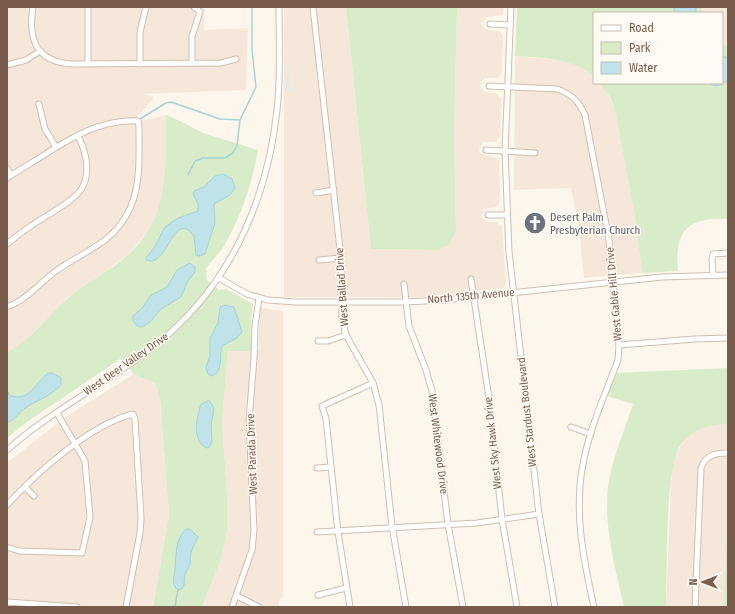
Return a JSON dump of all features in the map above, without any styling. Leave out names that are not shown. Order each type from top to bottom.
[{"type":"street","points":[[33,7],[31,24],[32,35],[40,51],[53,61],[88,64],[220,64],[236,59]]},
{"type":"street","points":[[88,7],[88,64]]},
{"type":"street","points":[[140,64],[140,32],[146,7]]},
{"type":"street","points":[[192,63],[192,36],[200,12],[194,7]]},
{"type":"street","name":"West Deer Valley Drive","points":[[7,450],[57,413],[152,348],[189,314],[219,278],[247,227],[256,205],[268,162],[279,91],[279,7]]},
{"type":"street","name":"West Ballad Drive","points":[[313,7],[341,258],[342,320],[346,335],[373,383],[379,405],[392,526],[406,607]]},
{"type":"street","name":"West Stardust Boulevard","points":[[511,7],[505,151],[507,215],[513,292],[539,514],[555,607]]},
{"type":"street","points":[[490,24],[510,25]]},
{"type":"street","points":[[7,65],[26,60],[40,51]]},
{"type":"street","points":[[490,86],[507,86]]},
{"type":"street","name":"West Gable Hill Drive","points":[[507,86],[557,89],[566,92],[581,105],[585,115],[609,240],[619,345],[618,360],[591,434],[581,476],[578,517],[594,607]]},
{"type":"street","points":[[39,104],[45,129],[56,147]]},
{"type":"street","points":[[7,168],[9,177],[56,147],[96,126],[116,121],[138,121],[139,177],[134,199],[124,220],[104,240],[55,271],[19,301],[7,307]]},
{"type":"street","points":[[7,244],[28,227],[74,198],[84,185],[87,167],[84,148],[78,136]]},
{"type":"street","points":[[486,150],[535,153]]},
{"type":"street","points":[[316,193],[334,190]]},
{"type":"street","points":[[488,215],[507,215]]},
{"type":"street","points":[[714,275],[712,259],[713,254],[728,253]]},
{"type":"street","points":[[319,260],[341,258]]},
{"type":"street","name":"North 135th Avenue","points":[[219,278],[247,294],[259,298],[283,302],[405,302],[472,297],[662,277],[728,275]]},
{"type":"street","name":"West Sky Hawk Drive","points":[[471,279],[472,297],[489,398],[502,519],[517,607]]},
{"type":"street","name":"West Whitewood Drive","points":[[404,284],[409,326],[426,370],[432,391],[448,524],[463,607]]},
{"type":"street","name":"West Parada Drive","points":[[232,607],[252,550],[254,530],[249,421],[255,326],[259,298]]},
{"type":"street","points":[[318,341],[328,341],[346,335]]},
{"type":"street","points":[[619,345],[728,338]]},
{"type":"street","points":[[350,607],[338,532],[326,419],[322,406],[373,383]]},
{"type":"street","points":[[7,547],[20,551],[82,553],[90,517],[85,461],[57,413]]},
{"type":"street","points":[[7,505],[40,471],[76,444],[107,424],[132,414],[135,419],[142,513],[140,533],[126,607]]},
{"type":"street","points":[[571,427],[591,434]]},
{"type":"street","points":[[695,607],[701,468],[704,461],[710,456],[728,453]]},
{"type":"street","points":[[317,468],[331,467]]},
{"type":"street","points":[[25,487],[34,496]]},
{"type":"street","points":[[316,532],[338,532],[392,526],[448,524],[539,514]]},
{"type":"street","points":[[318,595],[346,588]]},
{"type":"street","points":[[237,596],[259,607]]},
{"type":"street","points":[[7,602],[77,607]]},
{"type":"shaded area","points":[[7,7],[206,7],[204,9],[204,30],[248,28],[246,90],[144,94],[154,97],[138,116],[141,121],[166,115],[165,185],[158,212],[150,229],[127,256],[68,297],[18,347],[7,352]]},
{"type":"shaded area","points":[[284,7],[346,7],[371,249],[427,250],[456,218],[454,134],[457,7],[504,7],[503,15],[486,17],[482,24],[484,28],[499,31],[503,36],[502,74],[497,78],[485,78],[480,85],[482,90],[496,93],[501,98],[500,137],[495,142],[483,142],[479,150],[481,154],[497,158],[499,160],[500,202],[496,207],[484,209],[481,216],[486,222],[497,222],[502,226],[506,282],[504,288],[422,297],[284,297],[284,92],[293,91],[290,63],[284,63]]},
{"type":"shaded area","points":[[702,7],[728,7],[728,46],[723,44],[723,12],[701,12]]},
{"type":"shaded area","points":[[515,56],[568,61],[584,68],[593,75],[593,84],[601,84],[606,90],[615,110],[635,217],[642,273],[584,278],[579,227],[571,188],[514,190]]},
{"type":"shaded area","points":[[290,62],[293,91],[284,92],[284,63]]},
{"type":"shaded area","points":[[261,308],[283,311],[283,598],[280,598],[278,607],[202,607],[220,562],[227,495],[222,420],[228,350],[259,351],[259,321]]},
{"type":"shaded area","points":[[134,374],[155,383],[160,398],[169,515],[153,607],[7,607],[7,463],[64,418]]},
{"type":"shaded area","points":[[728,424],[728,514],[723,607],[666,607],[671,481],[674,456],[687,437],[696,430],[705,426]]},
{"type":"green space","points":[[346,7],[457,7],[454,134],[456,230],[448,245],[438,250],[371,249]]},
{"type":"green space","points":[[517,7],[702,7],[701,12],[593,12],[593,75],[567,62],[547,58],[515,56]]},
{"type":"green space","points":[[723,44],[728,46],[728,219],[703,221],[686,229],[678,245],[678,271],[642,273],[635,217],[615,110],[610,97],[601,84],[723,84]]},
{"type":"green space","points":[[166,115],[203,133],[258,150],[253,175],[236,222],[223,248],[206,269],[207,280],[219,290],[226,289],[253,304],[251,317],[251,351],[228,351],[222,420],[227,495],[227,530],[220,562],[202,607],[153,607],[169,515],[160,398],[155,383],[134,374],[120,359],[27,422],[7,438],[7,352],[16,347],[32,334],[68,298],[127,256],[141,241],[152,225],[163,191],[166,154]]},
{"type":"green space","points":[[728,368],[728,424],[714,425],[695,431],[680,446],[675,457],[669,498],[666,607],[624,607],[610,544],[607,496],[614,461],[633,404],[607,396],[615,373]]},
{"type":"green space","points":[[728,514],[728,607],[723,607]]},
{"type":"water","points":[[673,7],[696,7],[696,12],[675,12]]},
{"type":"water","points":[[723,56],[728,58],[728,80],[723,83]]},
{"type":"water","points":[[223,174],[232,179],[235,188],[230,195],[214,204],[215,223],[205,254],[199,256],[196,255],[194,236],[187,229],[181,229],[175,234],[160,256],[154,260],[146,260],[165,227],[178,218],[198,211],[198,204],[193,194],[194,191],[204,187],[215,176]]},
{"type":"water","points":[[190,263],[195,267],[195,272],[188,281],[181,297],[161,309],[150,322],[142,327],[137,326],[133,321],[133,316],[142,308],[151,295],[167,287],[177,270]]},
{"type":"water","points":[[224,305],[234,307],[242,332],[237,338],[222,346],[218,371],[211,376],[208,374],[206,367],[210,356],[210,338],[218,323],[220,307]]},
{"type":"water","points":[[49,373],[53,373],[61,378],[61,385],[52,393],[24,409],[12,421],[7,422],[7,389],[9,395],[16,397],[28,394]]},
{"type":"water","points":[[209,400],[214,408],[211,427],[212,440],[210,447],[206,448],[198,439],[196,428],[201,404]]},
{"type":"water","points":[[186,529],[190,529],[198,537],[191,552],[190,565],[185,574],[184,585],[182,589],[178,590],[174,586],[176,553],[182,533]]},
{"type":"waterway","points":[[188,175],[195,161],[203,158],[225,158],[233,153],[237,146],[240,120],[256,87],[252,50],[252,7]]},
{"type":"waterway","points":[[140,119],[166,103],[171,102],[220,119],[240,120]]},
{"type":"waterway","points":[[175,607],[178,589]]},
{"type":"place","name":"Desert Palm Presbyterian Church","points":[[535,223]]}]
